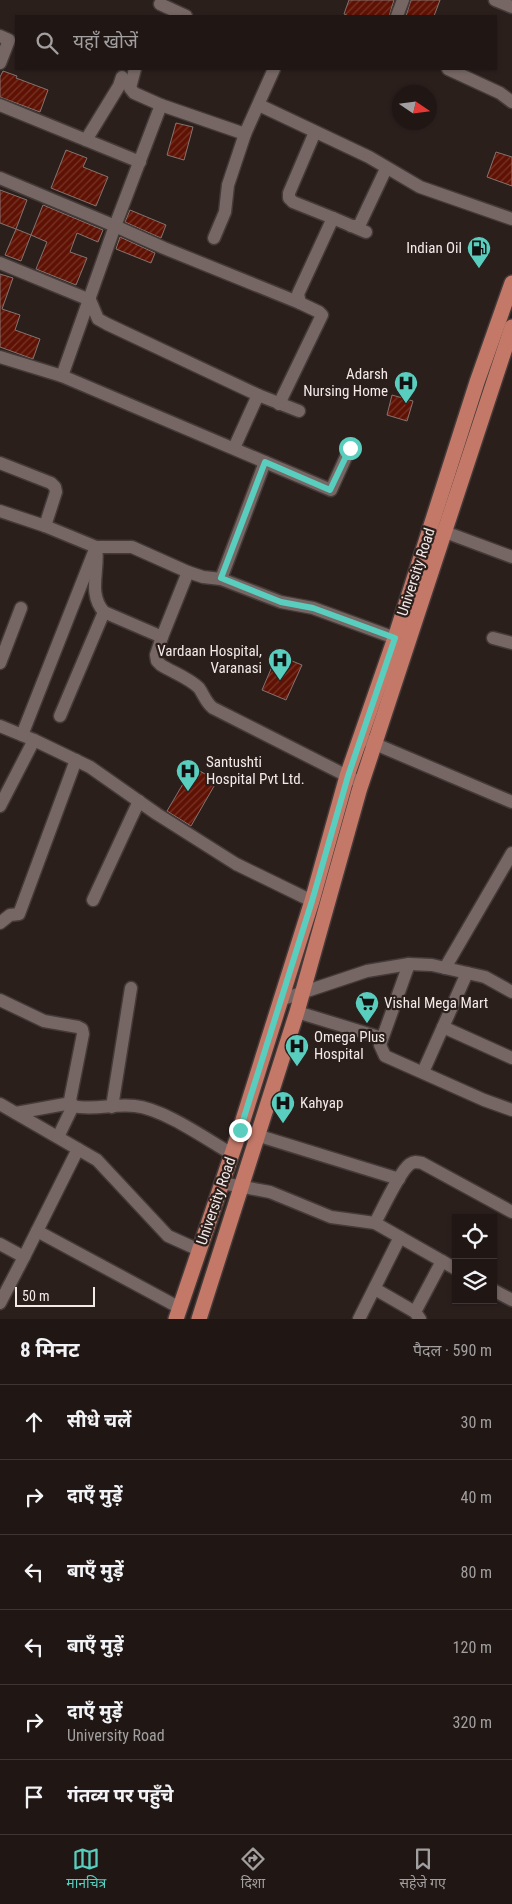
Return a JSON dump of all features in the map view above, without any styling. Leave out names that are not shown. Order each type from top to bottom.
[{"type":"main road","name":"University Road","points":[[178,1314],[240,1130],[312,901],[348,776],[367,741],[395,638],[477,382],[512,283]]},
{"type":"main road","points":[[199,1319],[298,1012],[361,783],[367,741],[445,532],[512,327]]},
{"type":"street","points":[[397,15],[403,0]]},
{"type":"street","points":[[495,0],[512,7]]},
{"type":"street","points":[[159,4],[184,15]]},
{"type":"street","points":[[0,36],[9,40],[0,63]]},
{"type":"street","points":[[135,70],[130,88],[134,92],[161,105],[245,134]]},
{"type":"street","points":[[214,238],[225,212],[230,180],[245,134],[274,70]]},
{"type":"street","points":[[450,70],[500,92],[512,102]]},
{"type":"street","points":[[86,140],[122,77]]},
{"type":"street","points":[[0,105],[140,162]]},
{"type":"street","points":[[62,376],[115,226],[161,105]]},
{"type":"street","points":[[259,105],[369,158],[420,187],[512,218]]},
{"type":"street","points":[[315,132],[289,193],[289,198],[292,202],[366,232]]},
{"type":"street","points":[[351,226],[359,226],[384,173]]},
{"type":"street","points":[[0,178],[320,312],[322,315],[321,320],[279,404]]},
{"type":"street","points":[[300,303],[298,294],[333,218]]},
{"type":"street","points":[[0,263],[90,300],[98,319],[258,395],[299,411]]},
{"type":"street","points":[[0,357],[62,376],[330,490],[350,448]]},
{"type":"street","points":[[234,448],[258,395]]},
{"type":"street","points":[[221,578],[265,462]]},
{"type":"street","points":[[0,463],[51,483],[56,487],[45,526]]},
{"type":"street","points":[[0,511],[45,526],[96,547],[132,547],[188,572],[203,577],[221,578],[281,602],[313,608],[395,638]]},
{"type":"street","points":[[445,532],[512,557]]},
{"type":"street","points":[[96,547],[98,559],[94,587],[98,603],[104,612],[162,637]]},
{"type":"street","points":[[0,806],[28,738],[96,547]]},
{"type":"street","points":[[188,572],[162,637],[156,655],[157,661],[200,690],[208,704],[361,783]]},
{"type":"street","points":[[0,663],[21,608]]},
{"type":"street","points":[[60,716],[104,612]]},
{"type":"street","points":[[493,638],[512,643]]},
{"type":"street","points":[[0,726],[90,767],[236,864],[312,901]]},
{"type":"street","points":[[367,741],[512,802]]},
{"type":"street","points":[[0,923],[10,915],[19,914],[76,760]]},
{"type":"street","points":[[92,900],[139,801]]},
{"type":"street","points":[[445,968],[507,874],[512,853]]},
{"type":"street","points":[[409,964],[380,1045],[385,1056],[484,1100],[512,1110]]},
{"type":"street","points":[[280,1000],[367,971],[409,964],[432,965],[485,977],[512,992]]},
{"type":"street","points":[[423,1072],[467,973]]},
{"type":"street","points":[[112,1107],[131,988]]},
{"type":"street","points":[[0,1000],[44,1020],[82,1029],[83,1034],[72,1104],[58,1138]]},
{"type":"street","points":[[298,1012],[382,1038]]},
{"type":"street","points":[[443,1026],[512,1058]]},
{"type":"street","points":[[0,1104],[97,1160],[168,1236],[199,1250]]},
{"type":"street","points":[[16,1113],[72,1104],[144,1107],[176,1122],[232,1154]]},
{"type":"street","points":[[240,1130],[399,1179]]},
{"type":"street","points":[[0,1303],[78,1149]]},
{"type":"street","points":[[375,1223],[408,1165],[415,1162],[422,1163],[512,1212]]},
{"type":"street","points":[[222,1183],[270,1192],[332,1217],[375,1223],[452,1267]]},
{"type":"street","points":[[37,1231],[178,1314]]},
{"type":"street","points":[[359,1319],[400,1237]]},
{"type":"street","points":[[0,1244],[24,1258]]},
{"type":"street","points":[[375,1289],[418,1315],[442,1261]]},
{"type":"street","points":[[497,1292],[512,1300]]},
{"type":"building","points":[[349,0],[394,0],[389,15],[344,14]]},
{"type":"building","points":[[411,0],[440,0],[434,15],[406,15]]},
{"type":"building","points":[[3,71],[48,90],[40,112],[0,97],[0,77]]},
{"type":"building","points":[[176,123],[193,127],[184,160],[167,155]]},
{"type":"building","points":[[66,150],[87,158],[83,167],[108,177],[96,206],[51,188]]},
{"type":"building","points":[[496,152],[512,157],[512,186],[487,177]]},
{"type":"building","points":[[0,190],[27,200],[16,229],[0,223]]},
{"type":"building","points":[[43,205],[103,230],[98,242],[77,233],[70,252],[87,258],[76,285],[36,269],[47,242],[31,235]]},
{"type":"building","points":[[130,210],[166,225],[161,238],[125,222]]},
{"type":"building","points":[[16,229],[31,235],[21,261],[5,255]]},
{"type":"building","points":[[120,237],[155,253],[151,263],[116,249]]},
{"type":"building","points":[[0,274],[13,278],[2,309],[20,315],[15,330],[40,339],[33,359],[0,347]]},
{"type":"building","points":[[392,395],[413,401],[407,421],[387,415]]},
{"type":"building","points":[[277,655],[302,665],[286,700],[262,690]]},
{"type":"building","points":[[193,767],[217,781],[191,826],[167,811]]},
{"type":"place","name":"Indian Oil","points":[[479,269]]},
{"type":"place","name":"Adarsh Nursing Home","points":[[406,404]]},
{"type":"place","name":"Vardaan Hospital, Varanasi","points":[[280,681]]},
{"type":"place","name":"Santushti Hospital Pvt Ltd.","points":[[188,792]]},
{"type":"place","name":"Vishal Mega Mart","points":[[367,1024]]},
{"type":"place","name":"Omega Plus Hospital","points":[[297,1067]]},
{"type":"place","name":"Kahyap","points":[[283,1124]]},
{"type":"route","points":[[240,1130],[312,901],[348,776],[395,638],[313,608],[281,602],[221,578],[265,462],[330,490],[350,448]]}]
